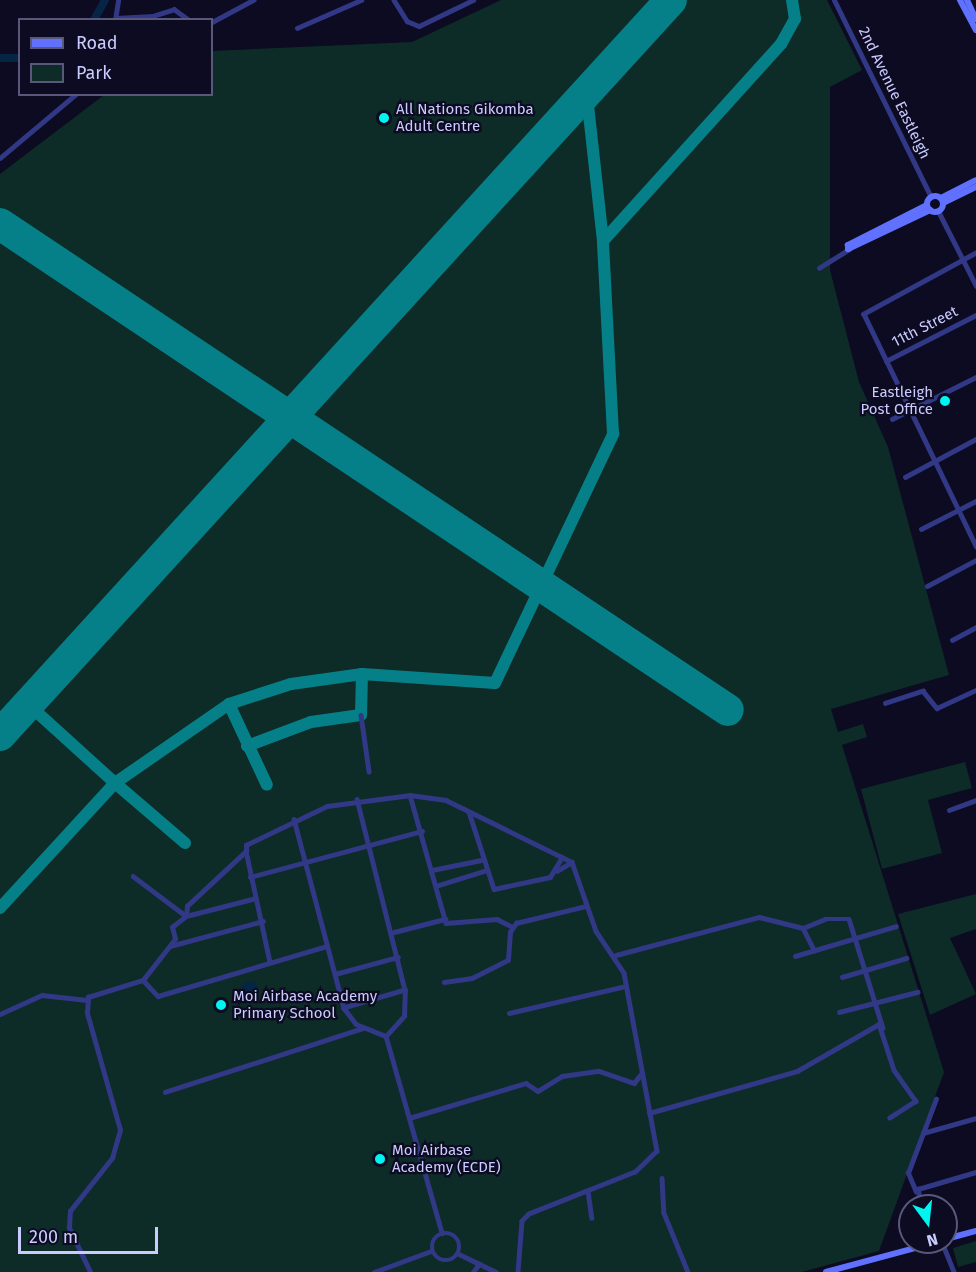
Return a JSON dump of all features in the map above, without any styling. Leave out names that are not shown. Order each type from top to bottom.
[{"type":"main road","points":[[960,0],[976,30]]},
{"type":"main road","points":[[967,0],[976,19]]},
{"type":"main road","points":[[849,249],[848,245],[929,207],[938,211],[942,200],[976,180]]},
{"type":"main road","points":[[929,207],[931,197],[942,200],[976,187]]},
{"type":"main road","points":[[958,1236],[976,1231]]},
{"type":"main road","points":[[826,1272],[898,1252]]},
{"type":"street","points":[[116,18],[118,0]]},
{"type":"street","points":[[213,21],[253,0]]},
{"type":"street","points":[[297,28],[361,0]]},
{"type":"street","points":[[394,0],[413,25],[473,0]]},
{"type":"street","name":"2nd Avenue Eastleigh","points":[[834,0],[931,197]]},
{"type":"street","points":[[128,18],[153,16],[174,9],[186,18]]},
{"type":"street","points":[[0,158],[74,96]]},
{"type":"street","points":[[938,211],[976,285]]},
{"type":"street","points":[[819,268],[849,249]]},
{"type":"street","points":[[976,253],[868,309],[865,320],[976,546]]},
{"type":"street","name":"11th Street","points":[[886,361],[976,315]]},
{"type":"street","points":[[892,419],[976,377]]},
{"type":"street","points":[[905,477],[976,440]]},
{"type":"street","points":[[921,529],[976,501]]},
{"type":"street","points":[[927,586],[976,560]]},
{"type":"street","points":[[952,640],[976,627]]},
{"type":"street","points":[[885,703],[918,690],[937,708],[976,690]]},
{"type":"street","points":[[361,715],[369,771]]},
{"type":"street","points":[[410,795],[445,919],[450,926],[496,919],[511,926],[586,906]]},
{"type":"street","points":[[270,962],[263,921],[250,877],[246,845],[294,819],[357,799],[410,795],[446,800],[573,862],[596,931],[616,955],[626,986],[657,1151],[635,1172],[588,1191],[552,1202],[522,1221],[518,1272]]},
{"type":"street","points":[[357,799],[366,845],[394,932],[405,990],[404,1016],[386,1036]]},
{"type":"street","points":[[949,810],[976,800]]},
{"type":"street","points":[[469,812],[484,871],[499,891],[573,862]]},
{"type":"street","points":[[294,819],[344,1008],[363,1028],[386,1036]]},
{"type":"street","points":[[250,877],[422,831]]},
{"type":"street","points":[[186,916],[187,906],[222,868],[246,851]]},
{"type":"street","points":[[557,870],[562,857]]},
{"type":"street","points":[[432,870],[481,860]]},
{"type":"street","points":[[436,886],[484,871]]},
{"type":"street","points":[[133,876],[186,916]]},
{"type":"street","points":[[0,1014],[42,995],[87,1000],[143,981],[163,949],[174,939],[172,927],[186,916],[256,898]]},
{"type":"street","points":[[616,955],[759,917],[803,928],[847,918],[857,938],[876,1001],[890,1062],[916,1101],[890,1118]]},
{"type":"street","points":[[394,932],[445,919]]},
{"type":"street","points":[[163,949],[263,921]]},
{"type":"street","points":[[444,982],[472,978],[508,960],[511,926]]},
{"type":"street","points":[[795,956],[896,927]]},
{"type":"street","points":[[803,928],[814,950]]},
{"type":"street","points":[[143,981],[158,996],[327,946]]},
{"type":"street","points":[[335,974],[398,957]]},
{"type":"street","points":[[842,977],[906,958]]},
{"type":"street","points":[[509,1013],[626,986]]},
{"type":"street","points":[[344,1008],[405,990]]},
{"type":"street","points":[[838,1012],[917,992]]},
{"type":"street","points":[[87,1000],[120,1130],[112,1158],[70,1211],[69,1228],[90,1272]]},
{"type":"street","points":[[649,1113],[797,1071],[879,1024],[885,1035]]},
{"type":"street","points":[[165,1092],[363,1028]]},
{"type":"street","points":[[374,1272],[431,1251],[442,1233],[386,1036]]},
{"type":"street","points":[[409,1118],[526,1083],[538,1091],[562,1076],[599,1071],[634,1083],[642,1073]]},
{"type":"street","points":[[936,1099],[908,1173],[916,1192],[976,1172]]},
{"type":"street","points":[[923,1133],[976,1118]]},
{"type":"street","points":[[662,1178],[664,1213],[688,1272]]},
{"type":"street","points":[[588,1191],[592,1218]]},
{"type":"street","points":[[442,1233],[455,1236],[459,1254]]},
{"type":"street","points":[[431,1251],[448,1262],[459,1254]]},
{"type":"street","points":[[459,1254],[496,1272]]},
{"type":"street","points":[[947,1254],[954,1272]]},
{"type":"street","points":[[473,1272],[479,1264]]},
{"type":"green space","points":[[501,0],[827,0],[862,70],[830,87],[830,270],[859,382],[888,447],[949,675],[831,709],[838,732],[863,724],[867,737],[842,745],[944,1072],[879,1251],[802,1272],[0,1272],[0,174],[103,96],[213,96],[213,51],[412,42]]},
{"type":"green space","points":[[965,762],[972,788],[928,800],[942,853],[882,869],[861,789]]},
{"type":"green space","points":[[976,894],[976,929],[950,938],[976,994],[930,1015],[898,914]]},
{"type":"green space","points":[[976,1241],[976,1262],[958,1267],[955,1254],[958,1254],[958,1246]]},
{"type":"water","points":[[247,981],[253,981],[258,989],[256,995],[247,997],[242,992],[242,986]]},
{"type":"waterway","points":[[95,18],[105,0]]},
{"type":"waterway","points":[[0,58],[18,58]]},
{"type":"taxiway","points":[[603,241],[781,44],[795,19],[792,0]]},
{"type":"taxiway","points":[[185,843],[115,783],[229,704],[291,684],[362,674],[495,683],[613,434],[603,241],[587,97]]},
{"type":"taxiway","points":[[247,746],[311,722],[361,715],[362,674]]},
{"type":"taxiway","points":[[0,908],[115,783],[28,704]]},
{"type":"taxiway","points":[[229,704],[267,785]]},
{"type":"runway","points":[[0,735],[671,0]]},
{"type":"runway","points":[[0,224],[728,710]]},
{"type":"place","name":"All Nations Gikomba Adult Centre","points":[[384,118]]},
{"type":"place","name":"Eastleigh Post Office","points":[[945,401]]},
{"type":"place","name":"Moi Airbase Academy Primary School","points":[[221,1005]]},
{"type":"place","name":"Moi Airbase Academy (ECDE)","points":[[380,1159]]}]
